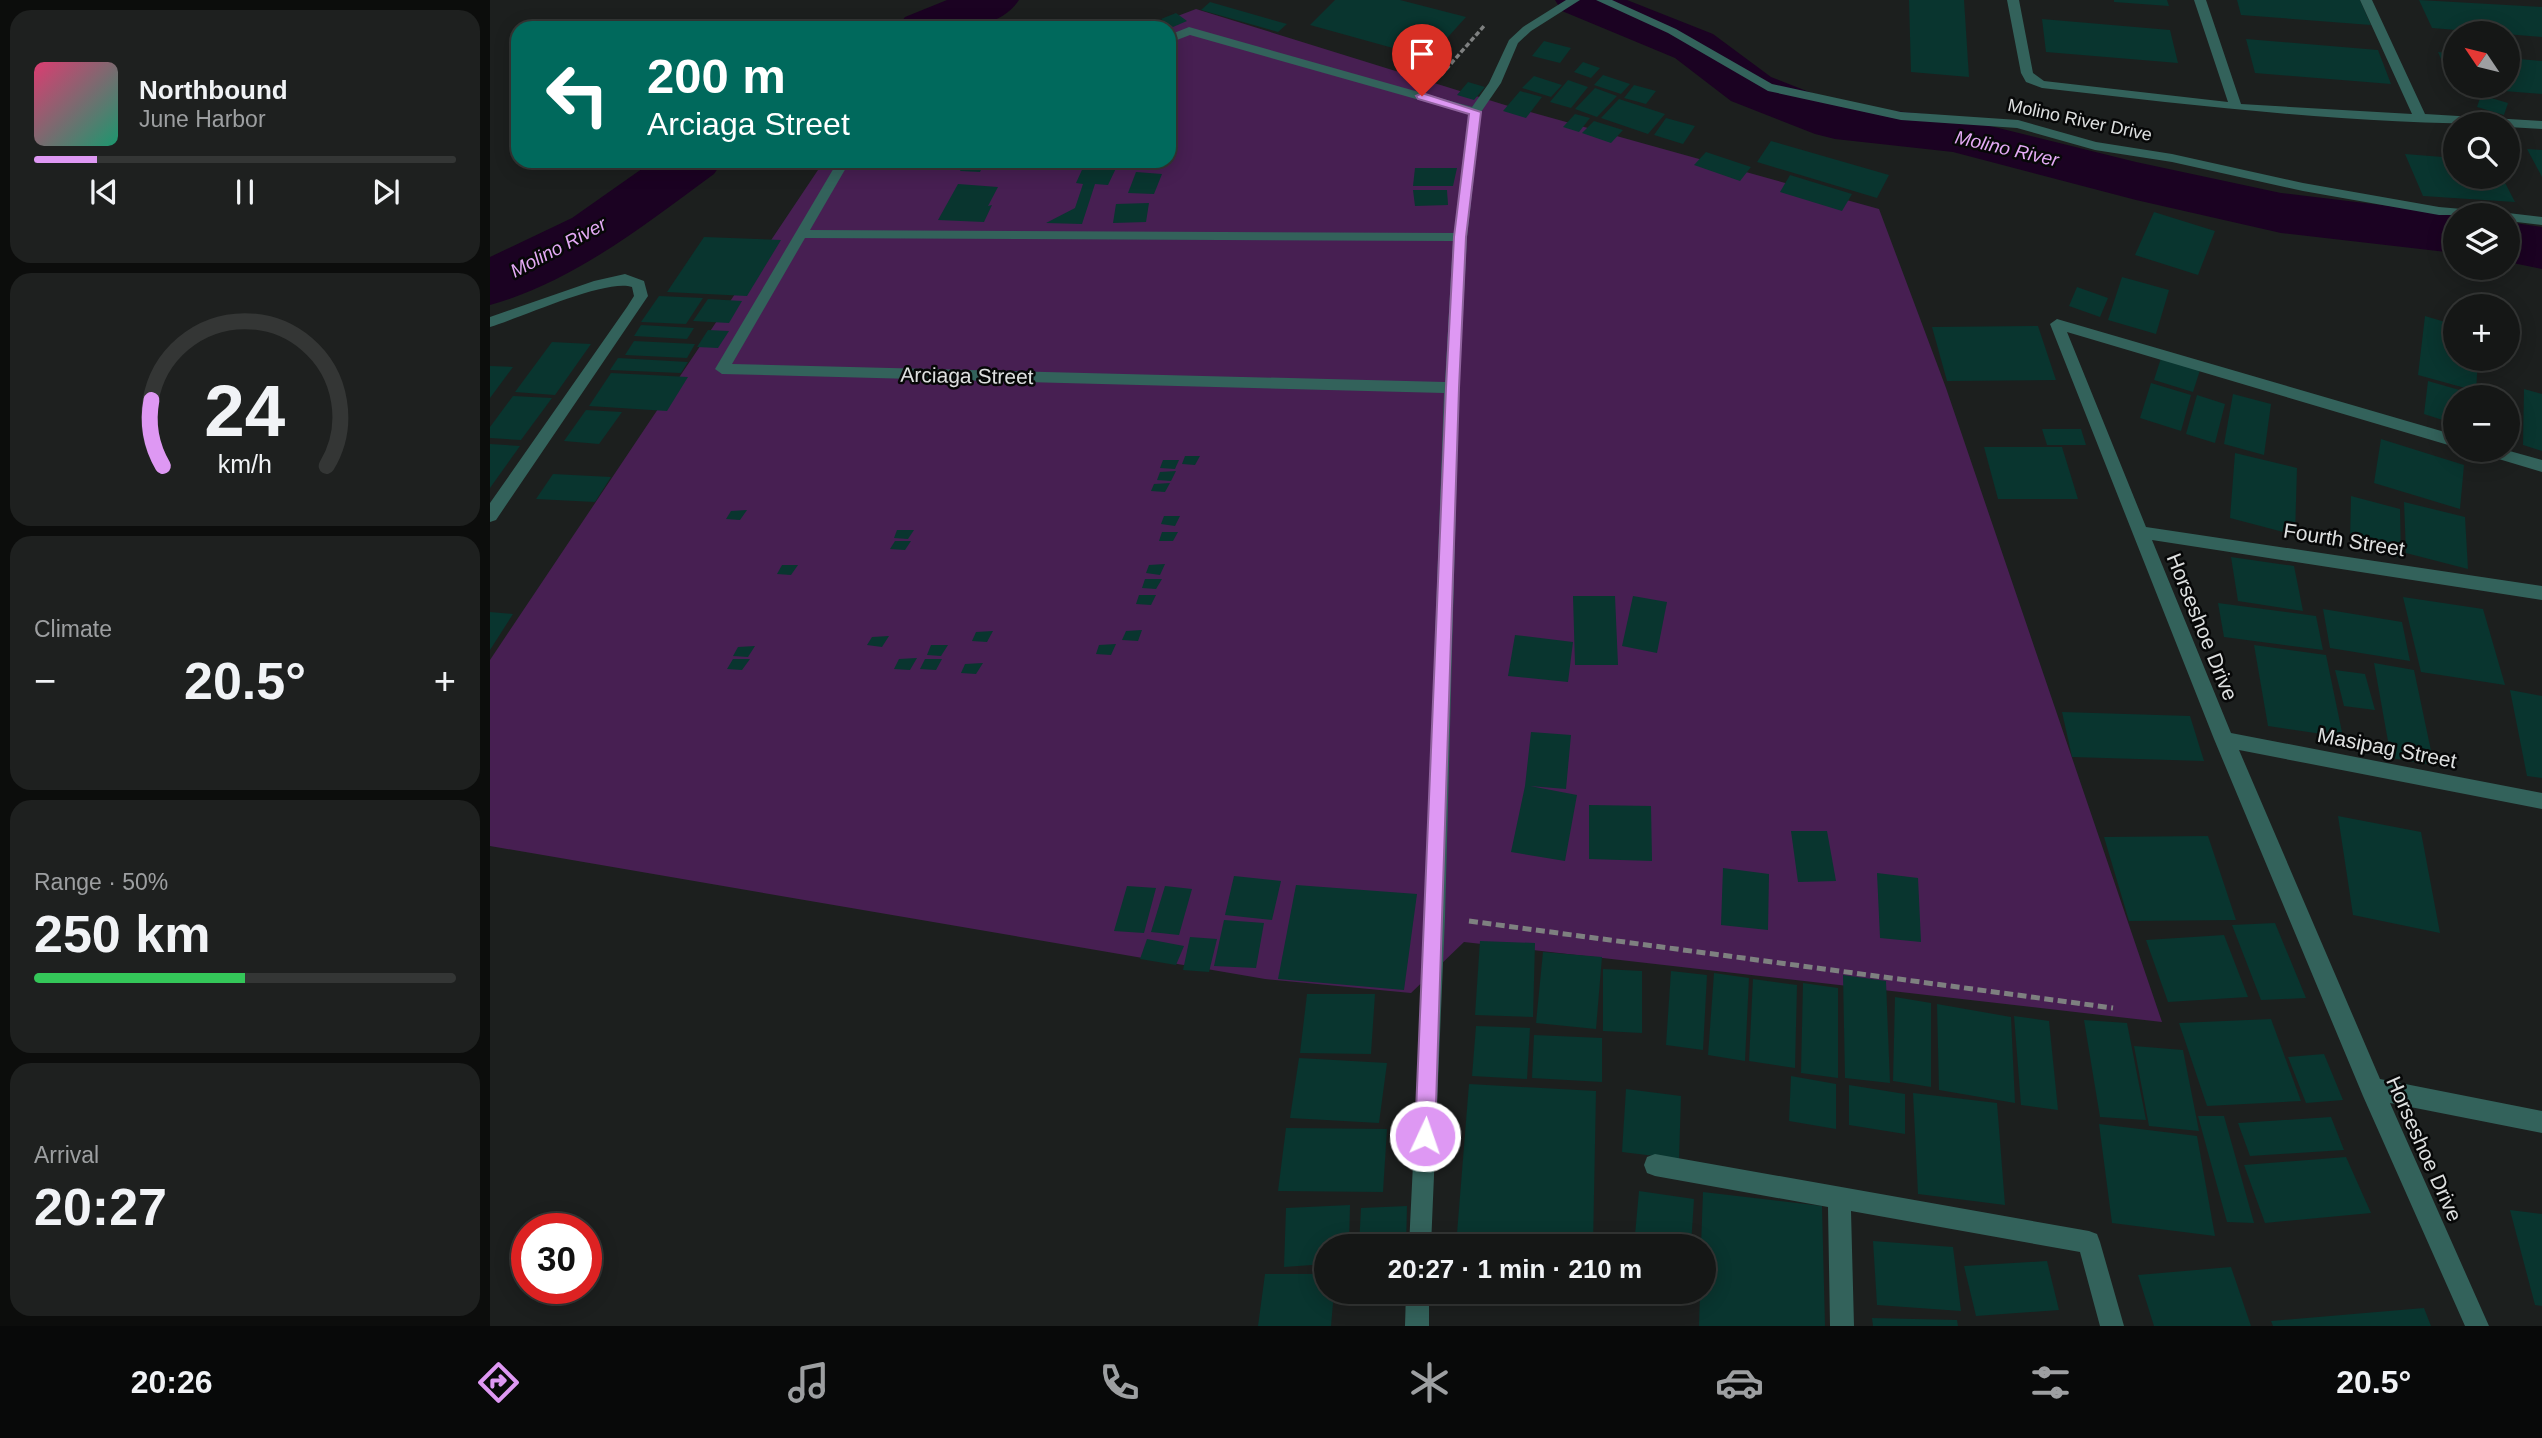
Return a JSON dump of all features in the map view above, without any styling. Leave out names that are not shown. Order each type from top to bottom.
[{"type":"street","points":[[1421,1234],[1435,916],[1452,388],[1460,237],[1475,112],[1495,83],[1513,42],[1527,29],[1574,0]]},
{"type":"street","name":"Molino River Drive","points":[[1602,0],[1672,32],[1768,87],[1901,116],[2018,124],[2095,146],[2172,158],[2304,187],[2443,210]]},
{"type":"street","points":[[2013,0],[2030,79],[2042,84],[2236,107],[2542,125]]},
{"type":"street","points":[[2200,0],[2236,107]]},
{"type":"street","points":[[2366,0],[2420,118]]},
{"type":"street","points":[[1176,36],[1189,31],[1475,112]]},
{"type":"street","name":"Arciaga Street","points":[[840,168],[722,369],[1452,388]]},
{"type":"street","points":[[2520,219],[2542,221]]},
{"type":"street","points":[[801,234],[1460,237]]},
{"type":"street","points":[[490,323],[599,285],[625,279],[639,284],[641,296],[490,516]]},
{"type":"street","name":"Horseshoe Drive","points":[[2443,437],[2057,324],[2223,739],[2371,1087],[2477,1326]]},
{"type":"street","points":[[2520,460],[2542,466]]},
{"type":"street","name":"Fourth Street","points":[[2139,531],[2542,593]]},
{"type":"street","name":"Masipag Street","points":[[2223,739],[2542,802]]},
{"type":"street","points":[[2371,1087],[2542,1122]]},
{"type":"street","points":[[1655,1165],[2089,1242],[2112,1326]]},
{"type":"street","points":[[1839,1199],[1843,1326]]},
{"type":"street","points":[[1416,1326],[1417,1304]]},
{"type":"path","points":[[1422,96],[1484,26]]},
{"type":"path","points":[[1435,916],[2113,1008]]},
{"type":"shaded area","points":[[1196,9],[1505,105],[1879,209],[1946,388],[2162,1022],[1464,942],[1411,993],[1265,979],[490,846],[490,660],[819,168],[1176,168],[1176,21],[1164,21]]},
{"type":"building","points":[[1335,0],[1400,0],[1466,17],[1429,58],[1310,25]]},
{"type":"building","points":[[1909,0],[1964,0],[1969,77],[1911,72]]},
{"type":"building","points":[[2167,0],[2169,6],[2114,2]]},
{"type":"building","points":[[2237,0],[2360,0],[2371,25],[2241,15]]},
{"type":"building","points":[[2419,0],[2542,7],[2542,37],[2520,35],[2520,21],[2443,21],[2443,29],[2432,28]]},
{"type":"building","points":[[1210,2],[1287,24],[1278,32],[1201,10]]},
{"type":"building","points":[[1176,13],[1187,21],[1176,26],[1176,21],[1161,19]]},
{"type":"building","points":[[2042,19],[2170,30],[2178,63],[2046,52]]},
{"type":"building","points":[[2246,39],[2378,50],[2391,84],[2255,73]]},
{"type":"building","points":[[1544,41],[1571,48],[1560,63],[1532,56]]},
{"type":"building","points":[[2520,59],[2542,61],[2542,94],[2520,92]]},
{"type":"building","points":[[1583,62],[1600,68],[1591,78],[1574,72]]},
{"type":"building","points":[[1603,75],[1630,84],[1621,94],[1594,85]]},
{"type":"building","points":[[1534,76],[1562,85],[1551,97],[1522,88]]},
{"type":"building","points":[[1568,80],[1588,87],[1571,108],[1550,102]]},
{"type":"building","points":[[1468,82],[1485,87],[1474,100],[1457,95]]},
{"type":"building","points":[[1634,85],[1656,91],[1646,104],[1624,98]]},
{"type":"building","points":[[1595,88],[1617,96],[1597,117],[1575,109]]},
{"type":"building","points":[[1520,91],[1542,97],[1526,118],[1503,111]]},
{"type":"building","points":[[2480,98],[2508,103],[2505,112],[2477,107]]},
{"type":"building","points":[[1619,99],[1665,114],[1648,134],[1601,118]]},
{"type":"building","points":[[1575,114],[1590,118],[1579,132],[1563,127]]},
{"type":"building","points":[[1666,118],[1695,126],[1683,144],[1654,135]]},
{"type":"building","points":[[1594,121],[1623,130],[1611,143],[1582,133]]},
{"type":"building","points":[[1771,141],[1889,175],[1877,198],[1757,162]]},
{"type":"building","points":[[2527,149],[2542,150],[2542,177]]},
{"type":"building","points":[[1706,152],[1751,167],[1740,181],[1694,165]]},
{"type":"building","points":[[2405,154],[2443,157],[2443,189],[2508,189],[2515,202],[2423,196]]},
{"type":"building","points":[[962,168],[982,168],[980,172],[960,171]]},
{"type":"building","points":[[1083,168],[1116,168],[1108,185],[1095,184],[1082,224],[1046,223],[1075,208],[1083,184],[1076,183]]},
{"type":"building","points":[[1415,168],[1457,168],[1453,186],[1413,186]]},
{"type":"building","points":[[1136,172],[1162,174],[1154,194],[1128,193]]},
{"type":"building","points":[[1790,175],[1852,194],[1842,211],[1780,192]]},
{"type":"building","points":[[958,184],[998,187],[988,206],[992,205],[984,222],[938,220]]},
{"type":"building","points":[[1413,190],[1447,190],[1448,205],[1415,206]]},
{"type":"building","points":[[1149,203],[1146,222],[1113,223],[1116,204]]},
{"type":"building","points":[[2154,212],[2215,231],[2198,275],[2135,255]]},
{"type":"building","points":[[704,237],[781,240],[747,296],[667,292]]},
{"type":"building","points":[[2122,277],[2169,290],[2156,334],[2108,320]]},
{"type":"building","points":[[2077,287],[2108,298],[2100,317],[2069,306]]},
{"type":"building","points":[[659,296],[703,298],[686,324],[641,322]]},
{"type":"building","points":[[708,299],[742,301],[729,323],[693,321]]},
{"type":"building","points":[[2425,316],[2443,321],[2443,371],[2477,371],[2476,385],[2454,385],[2418,375]]},
{"type":"building","points":[[641,325],[694,328],[687,339],[634,336]]},
{"type":"building","points":[[2038,326],[2056,380],[1947,381],[1932,327]]},
{"type":"building","points":[[708,330],[729,331],[718,348],[697,347]]},
{"type":"building","points":[[634,341],[695,344],[687,358],[625,355]]},
{"type":"building","points":[[552,342],[591,344],[555,395],[515,392]]},
{"type":"building","points":[[618,358],[688,362],[681,373],[610,370]]},
{"type":"building","points":[[2161,358],[2200,370],[2193,392],[2154,380]]},
{"type":"building","points":[[490,366],[513,367],[490,398]]},
{"type":"building","points":[[611,373],[688,377],[667,411],[589,406]]},
{"type":"building","points":[[2428,381],[2443,385],[2443,420],[2424,414]]},
{"type":"building","points":[[2151,383],[2191,395],[2181,431],[2140,418]]},
{"type":"building","points":[[2524,389],[2542,394],[2542,451],[2523,445]]},
{"type":"building","points":[[2233,394],[2271,404],[2264,455],[2224,444]]},
{"type":"building","points":[[2197,395],[2225,404],[2215,443],[2186,434]]},
{"type":"building","points":[[513,396],[552,398],[521,440],[490,438],[490,427]]},
{"type":"building","points":[[586,410],[622,412],[599,444],[564,441]]},
{"type":"building","points":[[2042,429],[2081,429],[2086,445],[2047,445]]},
{"type":"building","points":[[2381,439],[2443,458],[2443,462],[2464,465],[2460,509],[2374,483]]},
{"type":"building","points":[[490,444],[520,446],[490,488]]},
{"type":"building","points":[[1984,447],[2062,447],[2078,499],[1998,499]]},
{"type":"building","points":[[2235,453],[2297,468],[2295,535],[2230,518]]},
{"type":"building","points":[[1185,456],[1200,456],[1195,465],[1182,464]]},
{"type":"building","points":[[1163,460],[1179,460],[1175,469],[1160,468]]},
{"type":"building","points":[[1176,471],[1171,481],[1157,480],[1160,472]]},
{"type":"building","points":[[553,474],[611,477],[595,502],[536,499]]},
{"type":"building","points":[[1170,483],[1165,492],[1151,491],[1154,484]]},
{"type":"building","points":[[2351,496],[2400,509],[2401,558],[2350,545]]},
{"type":"building","points":[[2404,502],[2465,517],[2468,569],[2406,553]]},
{"type":"building","points":[[747,510],[740,520],[726,519],[731,511]]},
{"type":"building","points":[[1164,516],[1180,516],[1175,526],[1161,524]]},
{"type":"building","points":[[897,530],[914,530],[908,539],[894,538]]},
{"type":"building","points":[[1162,532],[1178,532],[1173,541],[1159,541]]},
{"type":"building","points":[[895,541],[911,541],[905,550],[890,549]]},
{"type":"building","points":[[2231,557],[2294,566],[2303,611],[2238,601]]},
{"type":"building","points":[[1165,564],[1160,575],[1146,573],[1149,565]]},
{"type":"building","points":[[782,565],[798,565],[791,575],[777,574]]},
{"type":"building","points":[[1145,579],[1162,579],[1156,589],[1142,588]]},
{"type":"building","points":[[1139,595],[1156,595],[1151,605],[1136,604]]},
{"type":"building","points":[[1573,596],[1615,596],[1618,665],[1575,665]]},
{"type":"building","points":[[1633,596],[1667,602],[1657,653],[1622,646]]},
{"type":"building","points":[[2403,597],[2483,609],[2505,685],[2421,672]]},
{"type":"building","points":[[2218,603],[2316,616],[2323,650],[2224,637]]},
{"type":"building","points":[[2323,609],[2402,622],[2410,661],[2330,648]]},
{"type":"building","points":[[490,612],[513,614],[490,650]]},
{"type":"building","points":[[1142,630],[1138,641],[1122,640],[1126,631]]},
{"type":"building","points":[[993,631],[987,642],[972,641],[976,632]]},
{"type":"building","points":[[1515,635],[1573,642],[1568,682],[1508,676]]},
{"type":"building","points":[[889,636],[882,647],[867,645],[872,637]]},
{"type":"building","points":[[1116,644],[1111,655],[1096,654],[1099,645]]},
{"type":"building","points":[[931,645],[948,645],[941,656],[927,655]]},
{"type":"building","points":[[2254,645],[2326,655],[2343,737],[2268,726]]},
{"type":"building","points":[[755,646],[748,657],[733,656],[738,647]]},
{"type":"building","points":[[917,658],[910,670],[894,669],[899,659]]},
{"type":"building","points":[[733,659],[750,659],[742,670],[727,669]]},
{"type":"building","points":[[925,659],[942,659],[936,670],[920,669]]},
{"type":"building","points":[[983,663],[976,674],[961,673],[965,664]]},
{"type":"building","points":[[2374,663],[2414,670],[2434,765],[2391,758]]},
{"type":"building","points":[[2335,670],[2365,674],[2375,710],[2344,706]]},
{"type":"building","points":[[2510,690],[2542,696],[2542,778],[2527,776]]},
{"type":"building","points":[[2062,712],[2190,716],[2204,761],[2072,757]]},
{"type":"building","points":[[1531,732],[1571,735],[1566,789],[1530,786],[1577,795],[1565,861],[1511,852],[1525,786]]},
{"type":"building","points":[[1589,805],[1651,806],[1652,861],[1589,859]]},
{"type":"building","points":[[2338,816],[2421,832],[2440,933],[2353,915]]},
{"type":"building","points":[[1791,831],[1827,831],[1836,881],[1798,882]]},
{"type":"building","points":[[2208,836],[2236,920],[2129,921],[2104,837]]},
{"type":"building","points":[[1723,868],[1769,874],[1768,930],[1721,925]]},
{"type":"building","points":[[1877,873],[1918,878],[1921,942],[1880,938]]},
{"type":"building","points":[[1234,876],[1281,881],[1272,920],[1225,915]]},
{"type":"building","points":[[1296,885],[1417,894],[1404,990],[1278,979]]},
{"type":"building","points":[[1127,886],[1156,888],[1144,933],[1114,931]]},
{"type":"building","points":[[1165,886],[1192,889],[1179,935],[1151,932]]},
{"type":"building","points":[[1224,920],[1264,923],[1256,968],[1214,966]]},
{"type":"building","points":[[2275,923],[2306,998],[2261,1000],[2232,925]]},
{"type":"building","points":[[2224,935],[2248,997],[2168,1002],[2146,940]]},
{"type":"building","points":[[1190,937],[1217,939],[1209,972],[1183,970]]},
{"type":"building","points":[[1147,939],[1184,946],[1176,965],[1140,959]]},
{"type":"building","points":[[1480,941],[1535,943],[1533,1017],[1475,1015]]},
{"type":"building","points":[[1543,952],[1602,957],[1596,1029],[1536,1023]]},
{"type":"building","points":[[1603,969],[1642,971],[1642,1033],[1603,1031]]},
{"type":"building","points":[[1671,971],[1707,975],[1703,1050],[1666,1045]]},
{"type":"building","points":[[1714,973],[1749,978],[1745,1061],[1708,1055]]},
{"type":"building","points":[[1843,975],[1886,981],[1890,1083],[1845,1078]]},
{"type":"building","points":[[1753,979],[1797,985],[1795,1068],[1749,1061]]},
{"type":"building","points":[[1803,983],[1838,988],[1838,1078],[1801,1073]]},
{"type":"building","points":[[1307,994],[1375,994],[1371,1054],[1300,1053]]},
{"type":"building","points":[[1895,997],[1931,1003],[1931,1087],[1893,1081]]},
{"type":"building","points":[[1937,1004],[2011,1017],[2015,1103],[1939,1090]]},
{"type":"building","points":[[2014,1016],[2049,1021],[2058,1110],[2021,1105]]},
{"type":"building","points":[[2271,1019],[2301,1101],[2207,1106],[2179,1023]]},
{"type":"building","points":[[2084,1020],[2127,1023],[2146,1120],[2100,1117]]},
{"type":"building","points":[[1476,1026],[1530,1028],[1527,1079],[1472,1076]]},
{"type":"building","points":[[1534,1035],[1602,1038],[1602,1082],[1532,1078]]},
{"type":"building","points":[[2134,1046],[2183,1050],[2199,1131],[2149,1126]]},
{"type":"building","points":[[2324,1054],[2343,1100],[2306,1103],[2288,1057]]},
{"type":"building","points":[[1299,1058],[1387,1063],[1379,1123],[1290,1118]]},
{"type":"building","points":[[1791,1076],[1836,1084],[1836,1129],[1789,1121]]},
{"type":"building","points":[[1469,1084],[1596,1091],[1593,1234],[1457,1234]]},
{"type":"building","points":[[1849,1085],[1905,1094],[1905,1134],[1849,1125]]},
{"type":"building","points":[[1626,1089],[1681,1096],[1679,1159],[1622,1152]]},
{"type":"building","points":[[1913,1093],[1997,1103],[2005,1205],[1918,1194]]},
{"type":"building","points":[[2198,1116],[2224,1116],[2254,1223],[2227,1222]]},
{"type":"building","points":[[2331,1117],[2344,1150],[2250,1156],[2238,1123]]},
{"type":"building","points":[[2099,1124],[2197,1136],[2215,1236],[2112,1223]]},
{"type":"building","points":[[1286,1128],[1387,1129],[1383,1192],[1278,1191]]},
{"type":"building","points":[[2346,1157],[2371,1213],[2265,1223],[2244,1165]]},
{"type":"building","points":[[1639,1191],[1694,1199],[1692,1234],[1635,1234]]},
{"type":"building","points":[[1703,1192],[1822,1206],[1825,1326],[1699,1326],[1700,1304],[1716,1304],[1716,1234],[1701,1234]]},
{"type":"building","points":[[1350,1205],[1349,1234],[1314,1234],[1314,1265],[1284,1267],[1286,1208]]},
{"type":"building","points":[[1407,1206],[1406,1234],[1360,1234],[1361,1208]]},
{"type":"building","points":[[2510,1210],[2542,1214],[2542,1306],[2535,1305]]},
{"type":"building","points":[[1873,1241],[1953,1247],[1961,1311],[1877,1305]]},
{"type":"building","points":[[2047,1261],[2059,1310],[1976,1316],[1964,1266]]},
{"type":"building","points":[[2231,1267],[2251,1326],[2154,1326],[2138,1275]]},
{"type":"building","points":[[1265,1274],[1314,1274],[1314,1304],[1333,1304],[1331,1326],[1258,1326]]},
{"type":"building","points":[[2424,1308],[2431,1326],[2273,1326],[2271,1321]]},
{"type":"building","points":[[1872,1318],[1957,1320],[1958,1326],[1873,1326]]},
{"type":"waterway","name":"Molino River","points":[[941,21],[993,0]]},
{"type":"waterway","name":"Molino River","points":[[1581,0],[1694,46],[1751,89],[1835,122],[1954,135],[2136,181],[2281,213],[2443,232]]},
{"type":"waterway","name":"Molino River","points":[[490,283],[594,232],[683,168]]},
{"type":"waterway","name":"Molino River","points":[[2520,244],[2542,248]]},
{"type":"route","points":[[1422,96],[1475,112],[1460,237],[1452,388],[1425,1136]]}]
